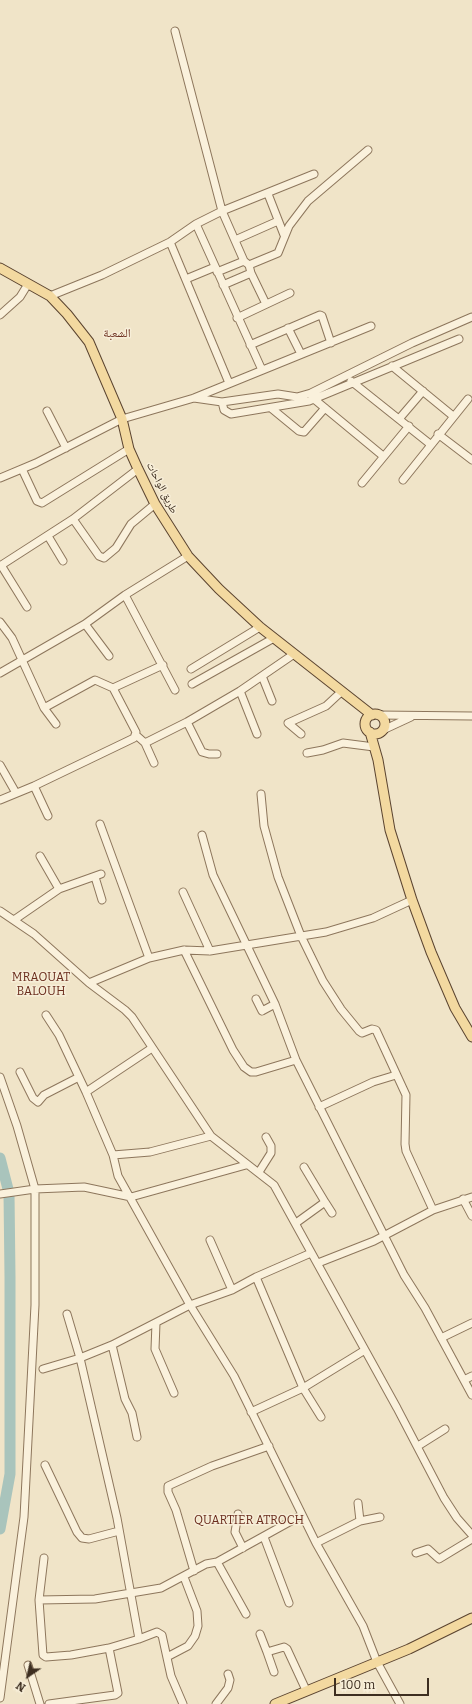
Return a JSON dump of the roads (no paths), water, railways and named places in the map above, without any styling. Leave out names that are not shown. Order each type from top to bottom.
[{"type":"main road","name":"طريق الواحات","points":[[0,268],[50,296],[67,314],[89,342],[122,419],[129,449],[138,469],[155,504],[188,556],[219,589],[260,627],[372,717]]},
{"type":"main road","points":[[378,761],[382,731],[385,722],[372,717],[366,727],[370,732],[378,761],[390,830],[412,900],[434,959],[455,1008],[472,1037]]},
{"type":"main road","points":[[370,732],[375,734],[382,731]]},
{"type":"main road","points":[[275,1704],[409,1649],[472,1618]]},
{"type":"street","points":[[175,31],[222,211],[266,304]]},
{"type":"street","points":[[223,285],[248,266],[278,253],[281,249],[284,235],[308,200],[368,150]]},
{"type":"street","points":[[50,296],[102,275],[170,242],[196,224],[222,211],[268,194],[314,174]]},
{"type":"street","points":[[268,194],[284,235]]},
{"type":"street","points":[[235,240],[278,221]]},
{"type":"street","points":[[196,224],[237,318],[262,370]]},
{"type":"street","points":[[170,242],[229,383]]},
{"type":"street","points":[[186,279],[216,270],[248,266]]},
{"type":"street","points":[[0,316],[20,297],[28,284]]},
{"type":"street","points":[[237,318],[290,293]]},
{"type":"street","points":[[250,345],[320,315],[322,316],[331,344]]},
{"type":"street","points":[[194,398],[222,402],[278,394],[297,397],[311,393],[426,337],[472,317]]},
{"type":"street","points":[[0,478],[66,448],[122,419],[194,398],[302,354],[331,344],[371,326]]},
{"type":"street","points":[[288,328],[302,354]]},
{"type":"street","points":[[426,337],[432,350]]},
{"type":"street","points":[[222,402],[224,410],[228,414],[271,408],[314,399],[459,339]]},
{"type":"street","points":[[392,366],[453,416]]},
{"type":"street","points":[[345,376],[430,444]]},
{"type":"street","points":[[399,419],[423,391]]},
{"type":"street","points":[[314,399],[383,456]]},
{"type":"street","points":[[403,480],[438,434],[468,399]]},
{"type":"street","points":[[271,408],[299,431],[304,432],[325,408]]},
{"type":"street","points":[[47,411],[66,448]]},
{"type":"street","points":[[362,483],[409,426]]},
{"type":"street","points":[[438,434],[472,460]]},
{"type":"street","points":[[22,469],[37,501],[42,502],[129,449]]},
{"type":"street","points":[[27,606],[0,565],[74,519],[138,469]]},
{"type":"street","points":[[74,519],[99,556],[104,558],[116,548],[132,524],[155,504]]},
{"type":"street","points":[[48,536],[63,561]]},
{"type":"street","points":[[0,673],[23,658],[85,624],[125,595],[188,556]]},
{"type":"street","points":[[125,595],[175,690]]},
{"type":"street","points":[[0,622],[12,638],[23,658],[44,708],[56,724]]},
{"type":"street","points":[[85,624],[109,656]]},
{"type":"street","points":[[191,669],[260,627]]},
{"type":"street","points":[[192,684],[274,638]]},
{"type":"street","points":[[144,743],[187,722],[240,691],[294,654]]},
{"type":"street","points":[[113,688],[163,665]]},
{"type":"street","points":[[262,676],[272,701]]},
{"type":"street","points":[[44,708],[95,680],[113,688],[136,732],[136,735],[144,743],[154,763]]},
{"type":"street","points":[[240,691],[257,734]]},
{"type":"street","points":[[301,734],[288,723],[326,706],[343,693]]},
{"type":"street","points":[[382,731],[413,716]]},
{"type":"street","points":[[372,717],[472,716]]},
{"type":"street","points":[[187,722],[202,752],[217,754]]},
{"type":"street","points":[[1,798],[34,786],[134,738],[136,735]]},
{"type":"street","points":[[307,753],[323,750],[343,743],[374,747]]},
{"type":"street","points":[[0,766],[16,793]]},
{"type":"street","points":[[34,786],[48,816]]},
{"type":"street","points":[[261,794],[264,826],[278,876],[301,936],[323,981],[341,1009],[362,1033],[372,1029],[376,1030],[406,1095],[404,1144],[433,1210]]},
{"type":"street","points":[[100,824],[149,958]]},
{"type":"street","points":[[202,835],[213,875],[276,1004],[296,1060],[404,1275],[472,1395]]},
{"type":"street","points":[[40,856],[59,889]]},
{"type":"street","points":[[14,920],[59,889],[98,876],[102,900]]},
{"type":"street","points":[[183,892],[210,950]]},
{"type":"street","points":[[89,983],[149,958],[184,950],[210,950],[301,936],[346,926],[373,918],[412,900]]},
{"type":"street","points":[[0,911],[34,934],[89,983],[125,1010],[211,1136],[246,1165],[259,1172],[274,1185],[418,1446],[444,1498],[457,1518],[472,1535]]},
{"type":"street","points":[[184,950],[233,1050],[244,1067],[251,1072],[256,1072],[296,1060]]},
{"type":"street","points":[[256,999],[262,1011],[276,1004]]},
{"type":"street","points":[[46,1015],[59,1035],[86,1092],[113,1155],[118,1176],[190,1305],[234,1376],[316,1543],[363,1626],[377,1662],[400,1704]]},
{"type":"street","points":[[86,1092],[152,1048]]},
{"type":"street","points":[[20,1072],[33,1098],[38,1102],[44,1094],[79,1077]]},
{"type":"street","points":[[319,1107],[373,1082],[396,1075]]},
{"type":"street","points":[[0,1077],[17,1126],[35,1189],[34,1305],[24,1517],[0,1698]]},
{"type":"street","points":[[113,1155],[150,1152],[211,1136]]},
{"type":"street","points":[[259,1172],[271,1153],[271,1146],[266,1137]]},
{"type":"street","points":[[0,1194],[35,1189],[84,1186],[131,1197],[246,1165]]},
{"type":"street","points":[[304,1167],[332,1213]]},
{"type":"street","points":[[318,1263],[359,1248],[433,1210],[472,1197]]},
{"type":"street","points":[[463,1199],[472,1216]]},
{"type":"street","points":[[296,1223],[325,1202]]},
{"type":"street","points":[[210,1240],[232,1290]]},
{"type":"street","points":[[43,1369],[80,1358],[156,1323],[190,1305],[232,1290],[256,1277],[311,1253]]},
{"type":"street","points":[[256,1277],[303,1388],[321,1417]]},
{"type":"street","points":[[67,1314],[80,1358],[119,1531],[132,1594],[139,1639]]},
{"type":"street","points":[[441,1338],[472,1322]]},
{"type":"street","points":[[156,1323],[155,1349],[174,1393]]},
{"type":"street","points":[[112,1344],[124,1399],[132,1413],[137,1437]]},
{"type":"street","points":[[251,1412],[303,1388],[365,1350]]},
{"type":"street","points":[[464,1380],[472,1376]]},
{"type":"street","points":[[418,1446],[445,1429]]},
{"type":"street","points":[[194,1571],[176,1510],[168,1492],[168,1486],[212,1466],[269,1446]]},
{"type":"street","points":[[44,1464],[82,1538],[89,1539],[119,1531]]},
{"type":"street","points":[[358,1503],[360,1521]]},
{"type":"street","points":[[238,1514],[235,1532],[243,1548]]},
{"type":"street","points":[[39,1600],[95,1599],[162,1588],[206,1564],[217,1562],[302,1515]]},
{"type":"street","points":[[316,1543],[360,1521],[380,1517]]},
{"type":"street","points":[[264,1536],[289,1603]]},
{"type":"street","points":[[416,1552],[428,1548],[439,1559],[472,1539]]},
{"type":"street","points":[[44,1558],[39,1600],[43,1655],[46,1657],[70,1655],[109,1648],[157,1632],[160,1633],[164,1639],[171,1676],[183,1704]]},
{"type":"street","points":[[217,1562],[246,1614]]},
{"type":"street","points":[[167,1657],[188,1646],[195,1636],[198,1626],[197,1611],[184,1577]]},
{"type":"street","points":[[260,1634],[274,1672]]},
{"type":"street","points":[[267,1652],[284,1647],[287,1649],[306,1690]]},
{"type":"street","points":[[49,1704],[118,1694],[109,1648]]},
{"type":"street","points":[[28,1666],[40,1704]]},
{"type":"street","points":[[216,1704],[228,1688],[230,1680],[228,1674]]},
{"type":"waterway","points":[[0,1158],[9,1193],[10,1277],[10,1474],[0,1529]]},
{"type":"district","name":"الشعبة","points":[[117,334]]},
{"type":"district","name":"MRAOUAT BALOUH","points":[[41,985]]},
{"type":"district","name":"QUARTIER ATROCH","points":[[249,1521]]}]
